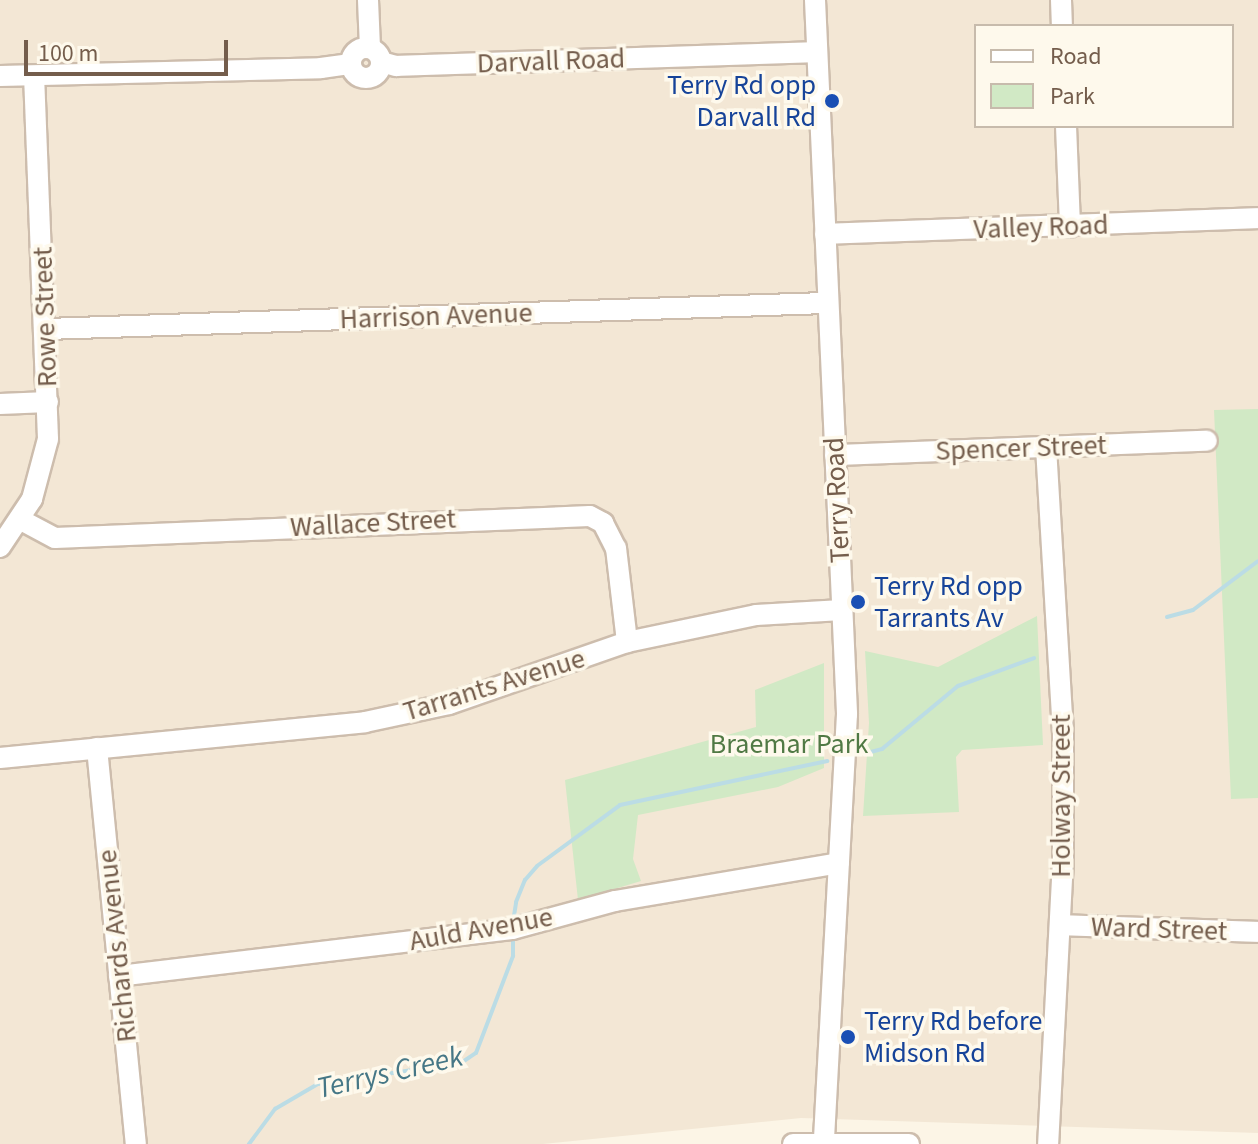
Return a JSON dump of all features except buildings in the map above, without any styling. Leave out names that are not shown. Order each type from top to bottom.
[{"type":"street","points":[[368,0],[375,55]]},
{"type":"street","name":"Terry Road","points":[[815,0],[826,303],[847,714],[824,1143]]},
{"type":"street","points":[[1061,0],[1062,24]]},
{"type":"street","name":"Darvall Road","points":[[375,55],[396,66],[817,52]]},
{"type":"street","name":"Darvall Road","points":[[34,76],[321,68],[351,64],[358,75],[369,77],[379,70],[375,55]]},
{"type":"street","points":[[0,76],[34,76]]},
{"type":"street","name":"Rowe Street","points":[[0,547],[21,520],[43,466],[48,402],[34,76]]},
{"type":"street","points":[[1066,128],[1070,227]]},
{"type":"street","name":"Valley Road","points":[[825,234],[1258,218]]},
{"type":"street","name":"Harrison Avenue","points":[[46,329],[826,303]]},
{"type":"street","points":[[0,404],[48,402]]},
{"type":"street","name":"Spencer Street","points":[[835,455],[1207,441]]},
{"type":"street","name":"Holway Street","points":[[1046,447],[1063,733],[1060,925],[1048,1144]]},
{"type":"street","name":"Wallace Street","points":[[21,520],[55,538],[590,516],[603,523],[616,548],[627,642]]},
{"type":"street","name":"Tarrants Avenue","points":[[0,758],[365,722],[449,704],[627,642],[756,615],[842,610]]},
{"type":"street","name":"Richards Avenue","points":[[97,748],[136,1144]]},
{"type":"street","name":"Auld Avenue","points":[[119,976],[512,929],[615,901],[839,863]]},
{"type":"street","name":"Ward Street","points":[[1060,925],[1258,932]]},
{"type":"street","points":[[793,1144],[909,1144]]},
{"type":"shaded area","points":[[0,0],[1258,0],[1258,1133],[801,1118],[543,1144],[0,1144]]},
{"type":"green space","points":[[1258,409],[1258,798],[1231,799],[1214,410]]},
{"type":"green space","points":[[1037,616],[1043,745],[962,750],[956,757],[959,812],[863,816],[869,723],[865,651],[938,667]]},
{"type":"green space","name":"Braemar Park","points":[[824,663],[824,768],[778,787],[638,815],[633,859],[641,881],[578,900],[565,780],[756,727],[755,690]]},
{"type":"waterway","name":"Terrys Creek","points":[[1167,617],[1193,610],[1258,561]]},
{"type":"waterway","name":"Terrys Creek","points":[[867,753],[882,749],[958,686],[1034,658]]},
{"type":"waterway","name":"Terrys Creek","points":[[513,922],[516,902],[525,880],[537,866],[620,805],[827,761]]},
{"type":"waterway","name":"Terrys Creek","points":[[249,1144],[275,1109],[318,1084],[461,1063],[476,1053],[513,956],[513,936]]},
{"type":"place","name":"Terry Rd opp Darvall Rd","points":[[832,101]]},
{"type":"place","name":"Terry Rd opp Tarrants Av","points":[[858,602]]},
{"type":"place","name":"Terry Rd before Midson Rd","points":[[848,1037]]}]
